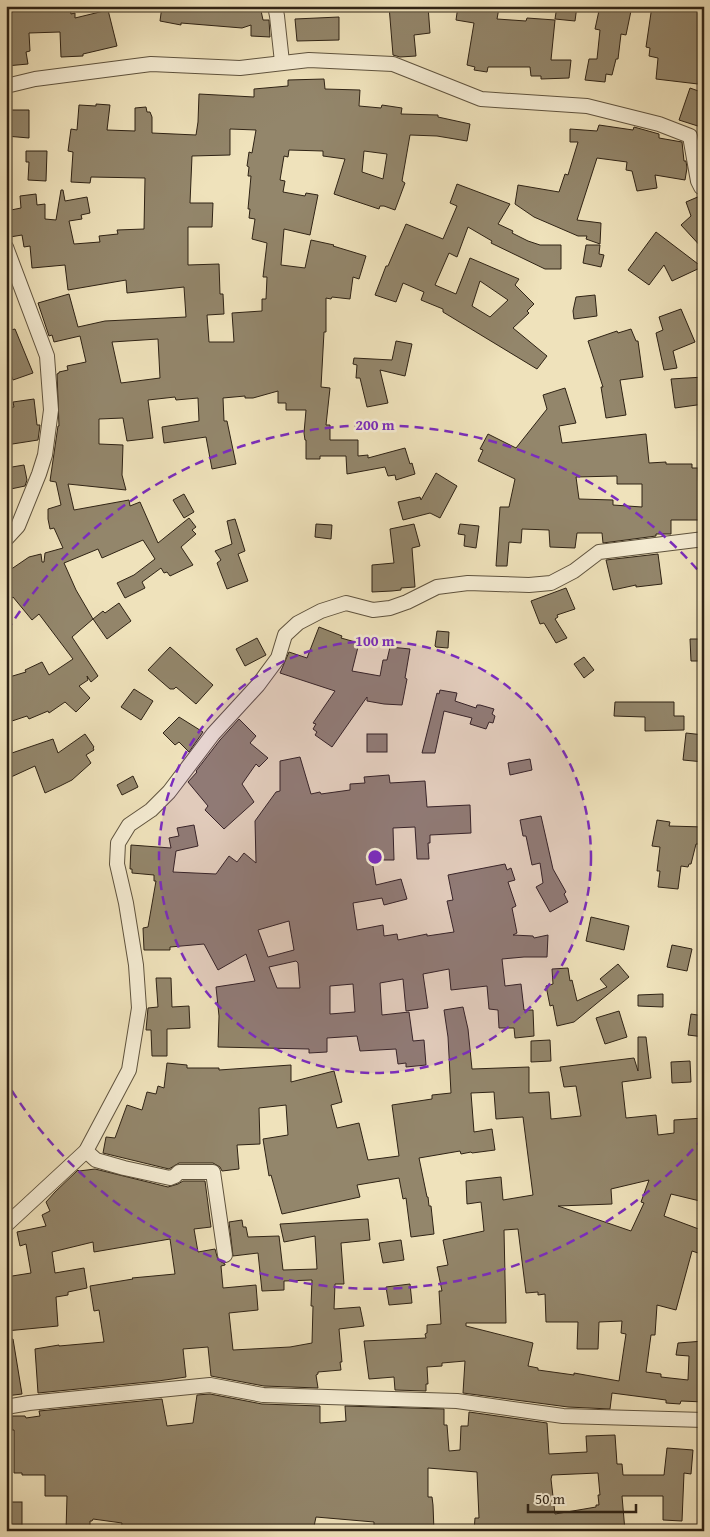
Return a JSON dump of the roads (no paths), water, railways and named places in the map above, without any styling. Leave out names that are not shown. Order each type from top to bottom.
[{"type":"street","points":[[274,6],[277,16],[282,62]]},
{"type":"street","points":[[6,86],[35,79],[151,64],[240,68],[309,60],[393,64],[481,99],[587,106],[659,124],[690,136],[698,181],[701,187],[704,187]]},
{"type":"street","points":[[6,247],[46,356],[51,410],[45,455],[39,474],[18,526],[6,539]]},
{"type":"street","points":[[6,1225],[86,1151],[129,1070],[139,1008],[136,965],[126,903],[117,864],[118,843],[129,825],[151,810],[169,792],[213,734],[258,686],[278,658],[285,635],[298,623],[346,603],[373,610],[390,608],[407,602],[437,587],[468,584],[529,585],[551,583],[574,571],[598,552],[704,539]]},
{"type":"street","points":[[86,1151],[96,1160],[170,1178],[179,1172],[210,1170],[212,1172],[225,1255]]},
{"type":"street","points":[[6,1407],[29,1403],[210,1385],[263,1395],[457,1401],[563,1416],[704,1420]]}]
